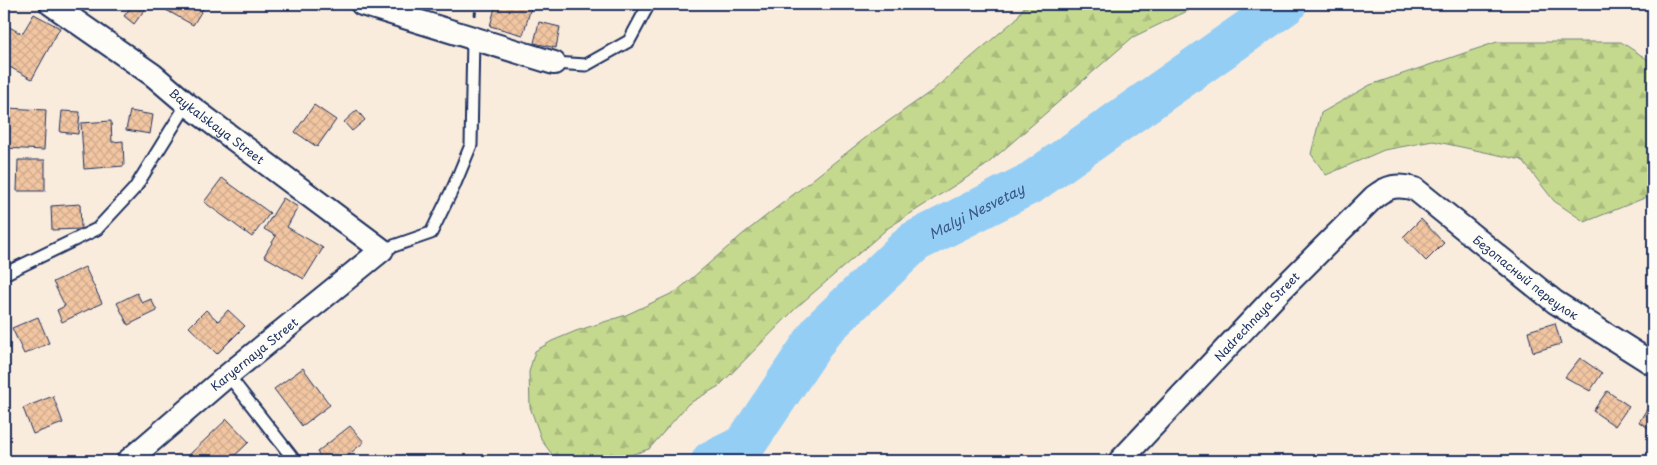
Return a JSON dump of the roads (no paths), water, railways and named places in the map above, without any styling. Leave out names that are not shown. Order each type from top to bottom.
[{"type":"street","name":"Baykalskaya Street","points":[[51,4],[153,75],[187,104],[382,250]]},
{"type":"street","points":[[362,4],[554,63]]},
{"type":"street","name":"Безопасный переулок","points":[[1403,186],[1415,189],[1555,302],[1653,364]]},
{"type":"street","name":"Nadrechnaya Street","points":[[1120,461],[1280,291],[1374,197],[1386,188],[1403,186]]},
{"type":"street","name":"Karyernaya Street","points":[[128,461],[228,375],[382,250]]},
{"type":"lane","points":[[554,63],[586,65],[629,41],[649,4]]},
{"type":"lane","points":[[382,250],[431,233],[454,186],[471,144],[473,38]]},
{"type":"lane","points":[[4,274],[97,229],[135,188],[187,104]]},
{"type":"lane","points":[[228,375],[295,461]]},
{"type":"waterway","name":"Malyi Nesvetay","points":[[712,461],[744,446],[822,330],[914,242],[1031,183],[1286,4]]}]
